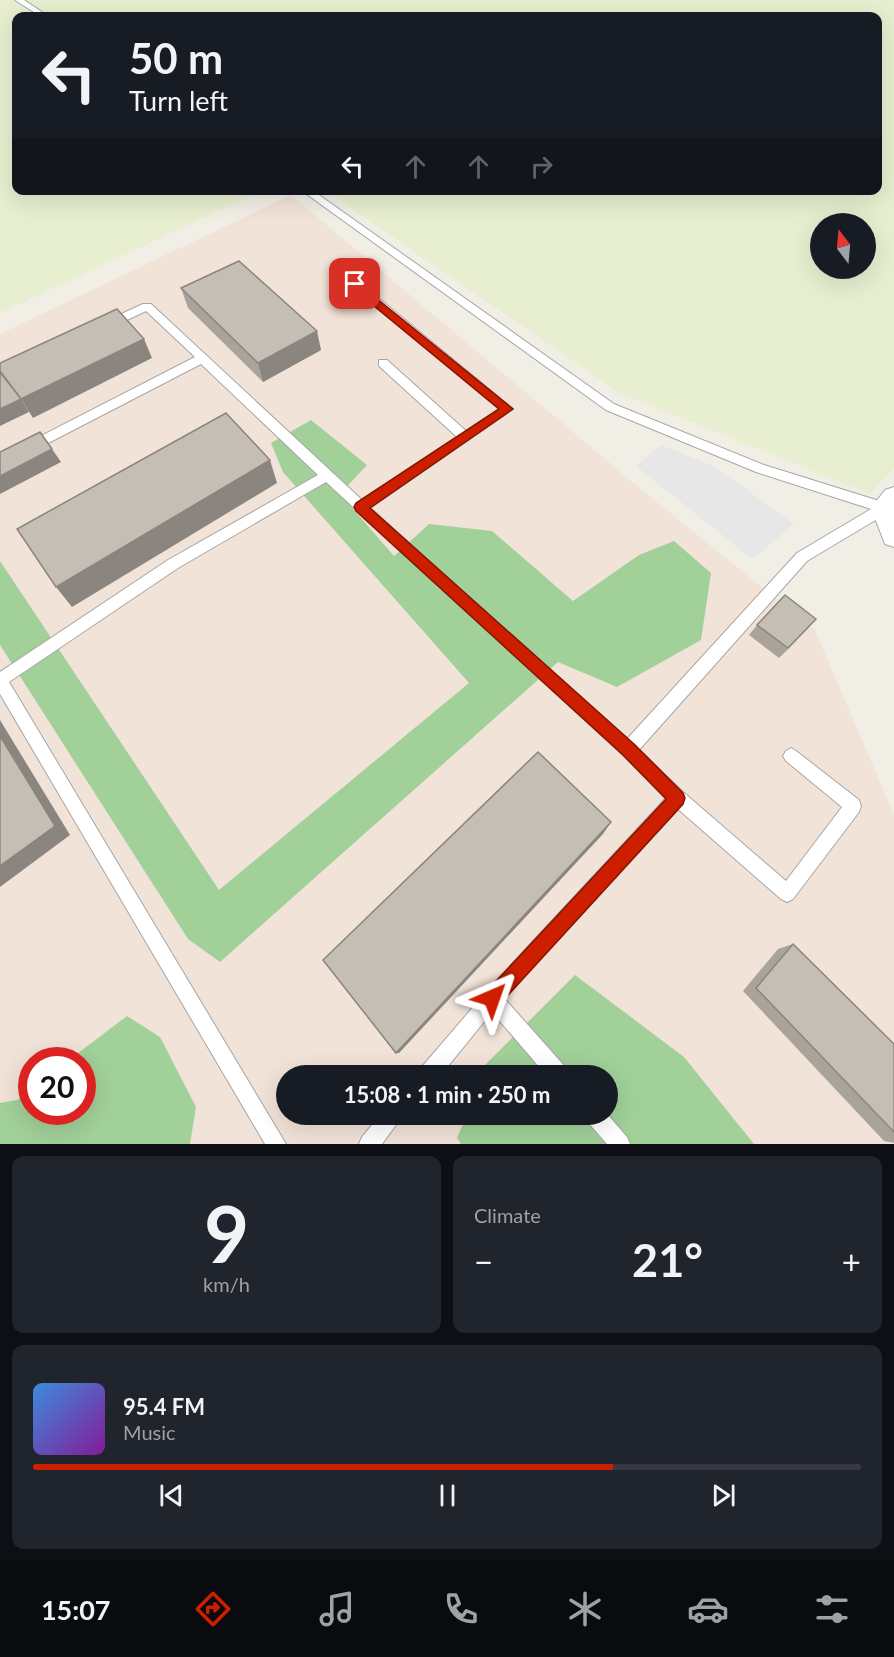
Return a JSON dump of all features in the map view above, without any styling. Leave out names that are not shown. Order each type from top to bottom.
[{"type":"street","points":[[889,502],[894,536]]},
{"type":"lane","points":[[19,0],[38,12]]},
{"type":"lane","points":[[312,195],[610,406],[760,469],[889,502]]},
{"type":"lane","points":[[338,270],[507,409],[361,507]]},
{"type":"lane","points":[[94,331],[147,306],[201,359],[628,750],[677,798],[787,893],[853,806],[791,756]]},
{"type":"lane","points":[[0,463],[201,359]]},
{"type":"lane","points":[[383,363],[465,437]]},
{"type":"lane","points":[[276,1144],[0,680],[173,564],[327,475]]},
{"type":"lane","points":[[628,750],[802,557],[889,502]]},
{"type":"lane","points":[[436,1065],[492,998],[677,798]]},
{"type":"lane","points":[[492,998],[550,1065]]},
{"type":"lane","points":[[369,1144],[385,1125]]},
{"type":"lane","points":[[604,1125],[620,1144]]},
{"type":"shaded area","points":[[291,195],[643,491],[815,630],[894,815],[894,1144],[0,1144],[0,334]]},
{"type":"shaded area","points":[[661,445],[714,466],[794,524],[752,559],[636,466]]},
{"type":"green space","points":[[0,0],[894,0],[894,469],[870,494],[620,393],[332,195],[882,195],[882,12],[12,12],[12,195],[252,195],[0,313]]},
{"type":"green space","points":[[311,420],[367,465],[340,494],[394,556],[429,524],[492,531],[573,601],[639,555],[674,541],[711,573],[701,640],[617,687],[558,662],[220,962],[188,939],[0,645],[0,561],[219,890],[469,683],[283,472],[271,443]]},
{"type":"green space","points":[[575,975],[684,1057],[754,1144],[461,1144],[457,1138],[463,1125],[618,1125],[618,1065],[486,1064]]},
{"type":"green space","points":[[127,1016],[160,1037],[196,1107],[190,1144],[0,1144],[0,1103],[18,1099],[18,1125],[96,1125],[96,1047],[86,1047]]},
{"type":"building","points":[[239,261],[317,331],[258,363],[181,288]]},
{"type":"building","points":[[117,309],[144,339],[21,399],[0,371],[0,363]]},
{"type":"building","points":[[0,372],[21,399],[0,409]]},
{"type":"building","points":[[226,413],[270,460],[56,587],[17,529]]},
{"type":"building","points":[[40,432],[52,449],[0,476],[0,452]]},
{"type":"building","points":[[785,595],[816,619],[788,648],[757,625]]},
{"type":"building","points":[[0,736],[55,826],[0,866]]},
{"type":"building","points":[[538,752],[611,822],[396,1053],[323,960]]},
{"type":"building","points":[[793,944],[894,1044],[894,1132],[756,988]]},
{"type":"route","points":[[355,284],[507,409],[361,507],[628,750],[677,798],[492,998]]}]
